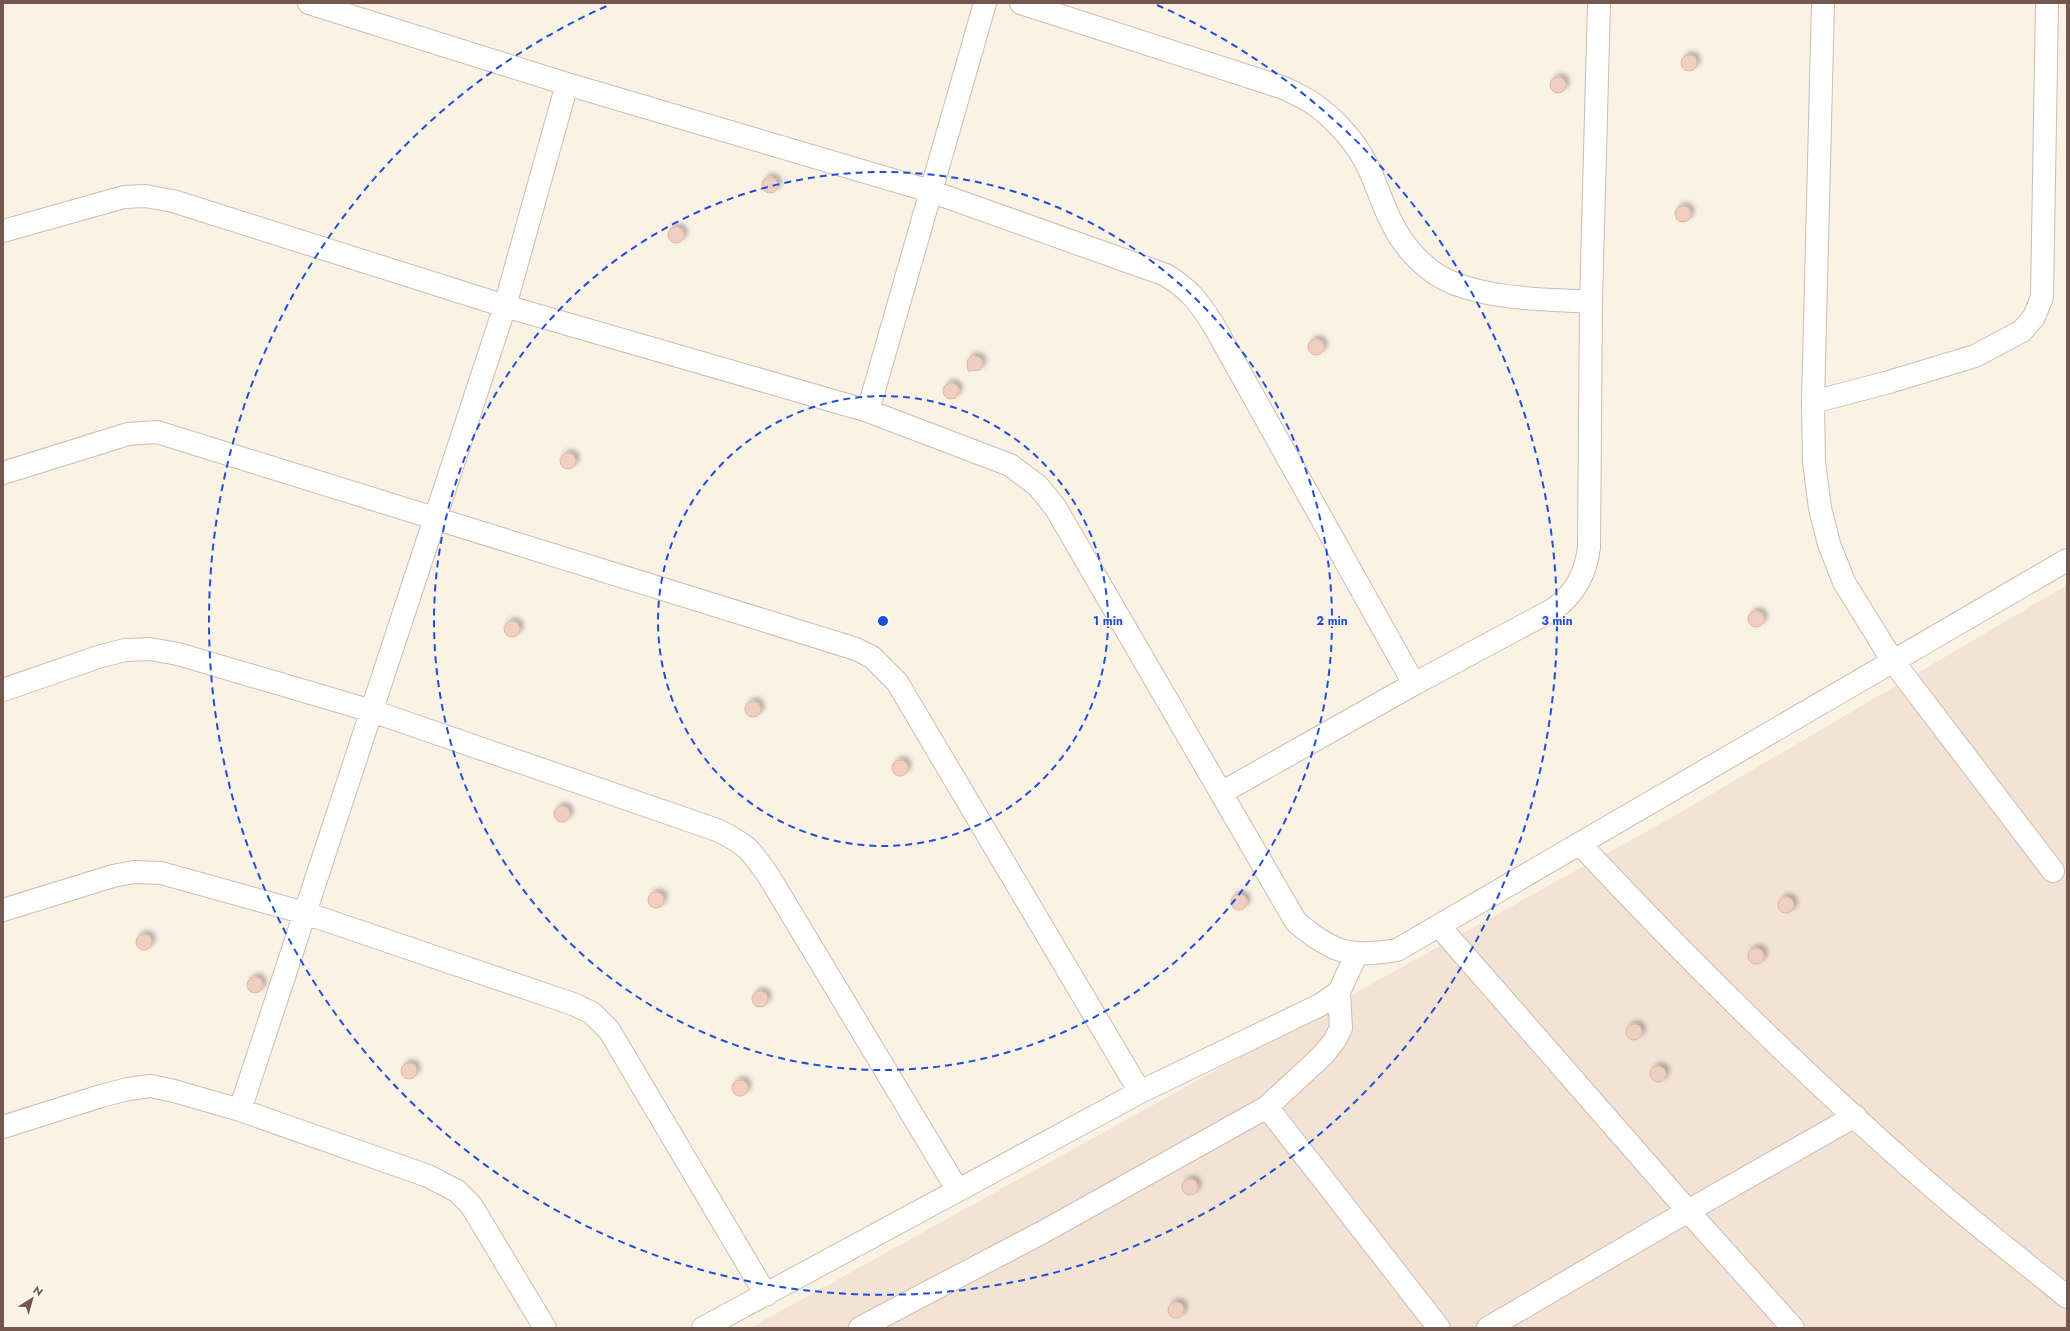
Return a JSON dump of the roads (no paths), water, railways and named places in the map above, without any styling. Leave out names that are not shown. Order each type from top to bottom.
[{"type":"street","points":[[309,3],[567,84],[930,191],[1166,275],[1185,288],[1199,302],[1213,324],[1414,684]]},
{"type":"street","points":[[868,411],[985,3]]},
{"type":"street","points":[[1021,3],[1284,88],[1314,104],[1337,124],[1361,154],[1380,193],[1392,223],[1406,247],[1427,267],[1453,283],[1505,296],[1591,302]]},
{"type":"street","points":[[1221,793],[1414,684],[1554,609],[1566,600],[1583,576],[1589,547],[1591,302],[1599,3]]},
{"type":"street","points":[[1823,3],[1813,402],[1814,462],[1820,508],[1828,544],[1844,582],[1892,660],[2053,871]]},
{"type":"street","points":[[1813,402],[1890,382],[1976,356],[2022,331],[2034,316],[2042,297],[2047,3]]},
{"type":"street","points":[[240,1110],[434,518],[506,306],[567,84]]},
{"type":"street","points":[[3,231],[100,202],[124,197],[145,196],[173,201],[506,306],[868,411],[994,457],[1010,465],[1038,486],[1055,507],[1296,922],[1317,939],[1336,950],[1356,955],[1397,950],[1892,660],[2067,560]]},
{"type":"street","points":[[3,473],[128,434],[157,432],[856,648],[872,657],[898,682],[1140,1092]]},
{"type":"street","points":[[3,690],[98,657],[125,650],[150,649],[185,656],[372,711],[717,830],[740,841],[753,853],[768,875],[957,1190]]},
{"type":"street","points":[[1580,844],[1664,934],[1767,1034],[1855,1116],[1921,1176],[2067,1297]]},
{"type":"street","points":[[3,910],[113,876],[134,872],[161,873],[304,913],[573,1004],[592,1013],[609,1030],[766,1295]]},
{"type":"street","points":[[1440,926],[1688,1211],[1793,1328]]},
{"type":"street","points":[[860,1328],[1043,1232],[1267,1107],[1323,1055],[1335,1040],[1341,1028],[1339,992],[1356,955]]},
{"type":"street","points":[[703,1328],[1140,1092],[1320,1005],[1339,992]]},
{"type":"street","points":[[3,1127],[101,1096],[128,1089],[151,1086],[240,1110],[428,1176],[457,1190],[470,1205],[545,1328]]},
{"type":"street","points":[[1267,1107],[1439,1328]]},
{"type":"street","points":[[1488,1328],[1688,1211],[1855,1116]]}]
